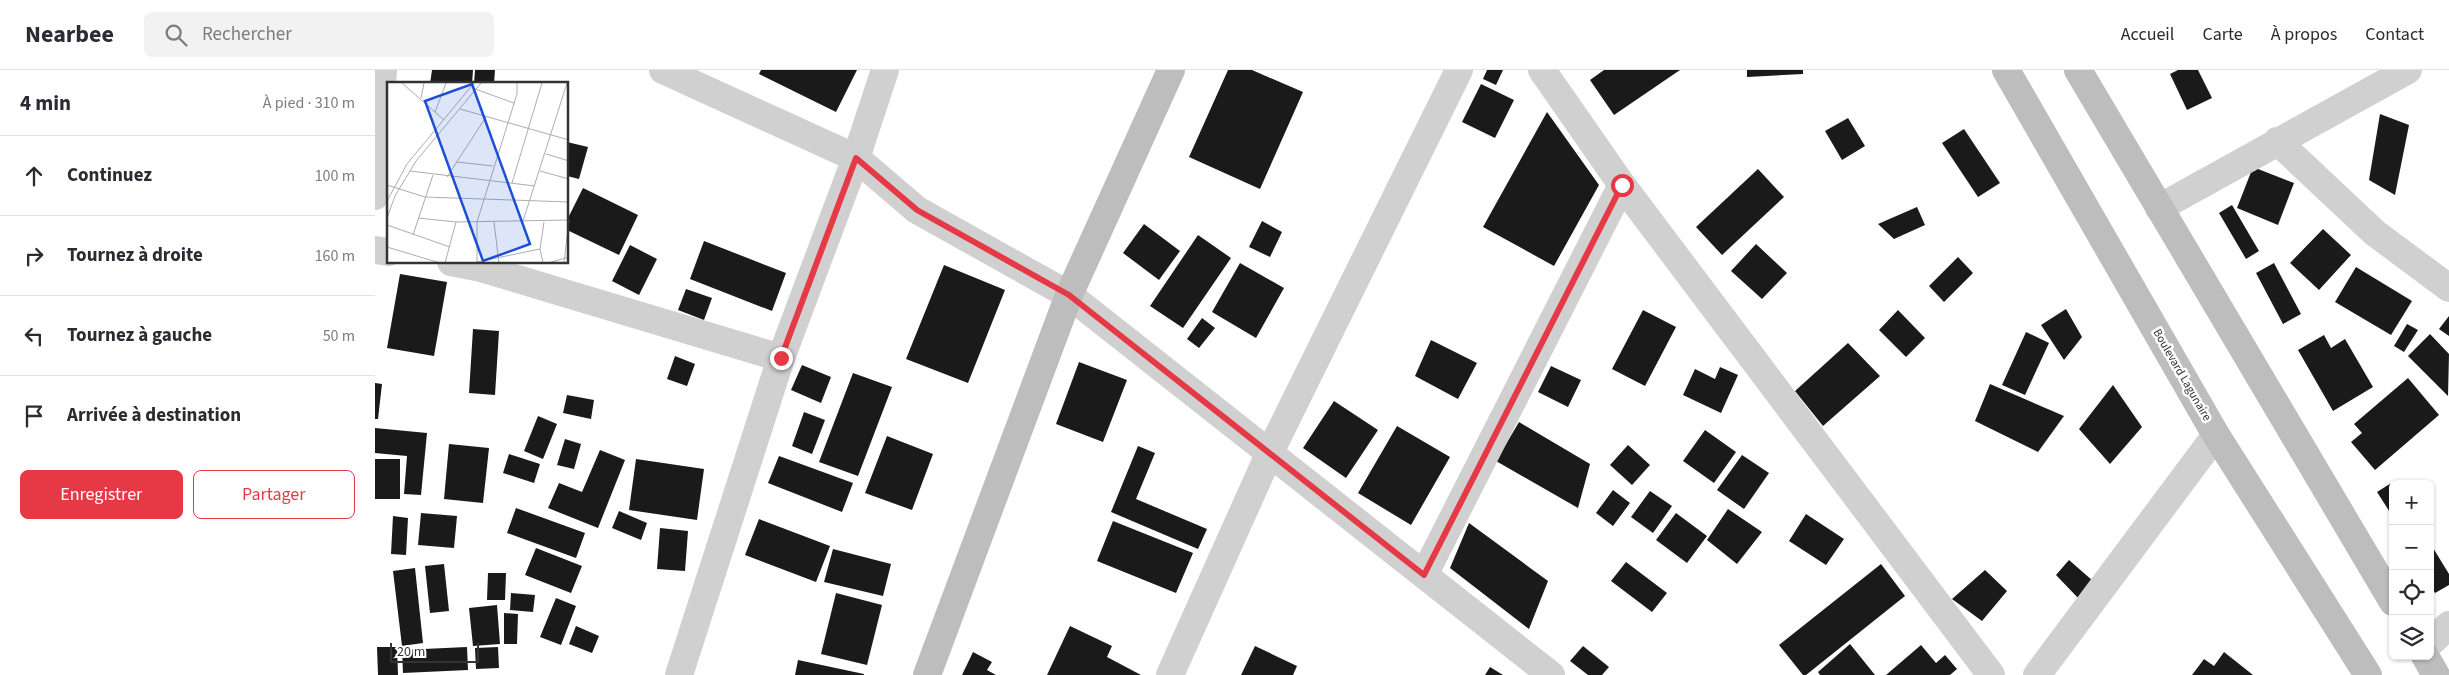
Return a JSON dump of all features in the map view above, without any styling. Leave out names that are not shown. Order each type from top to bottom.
[{"type":"main road","points":[[927,675],[1069,295],[1171,70]]},
{"type":"main road","name":"Boulevard Lagunaire","points":[[2006,70],[2216,435],[2368,675]]},
{"type":"main road","points":[[2078,70],[2389,595]]},
{"type":"main road","points":[[2427,660],[2436,675]]},
{"type":"street","points":[[375,196],[383,70]]},
{"type":"street","points":[[663,70],[856,158],[917,210],[1069,295],[1551,675]]},
{"type":"street","points":[[679,675],[781,358],[856,158],[885,70]]},
{"type":"street","points":[[1170,675],[1270,452],[1459,70]]},
{"type":"street","points":[[1542,70],[1622,185],[1991,675]]},
{"type":"street","points":[[2159,208],[2408,70]]},
{"type":"street","points":[[2277,141],[2375,233],[2449,288]]},
{"type":"street","points":[[1424,575],[1622,185]]},
{"type":"street","points":[[461,264],[481,268],[781,358]]},
{"type":"street","points":[[2037,675],[2216,435]]},
{"type":"street","points":[[2434,639],[2449,626]]},
{"type":"building","points":[[432,70],[473,70],[472,82],[430,82]]},
{"type":"building","points":[[475,70],[495,70],[494,82],[474,82]]},
{"type":"building","points":[[761,70],[857,70],[836,112],[759,74]]},
{"type":"building","points":[[1228,70],[1252,70],[1303,92],[1260,189],[1189,157]]},
{"type":"building","points":[[1487,70],[1503,70],[1496,85],[1483,79]]},
{"type":"building","points":[[1604,70],[1680,70],[1614,115],[1590,80]]},
{"type":"building","points":[[1747,70],[1803,70],[1803,74],[1747,77]]},
{"type":"building","points":[[2178,70],[2198,70],[2212,98],[2187,110],[2170,74]]},
{"type":"building","points":[[1481,84],[1514,100],[1495,138],[1462,122]]},
{"type":"building","points":[[1547,112],[1599,185],[1554,266],[1483,227]]},
{"type":"building","points":[[2380,114],[2409,125],[2395,195],[2369,180]]},
{"type":"building","points":[[1848,118],[1865,146],[1842,160],[1825,131]]},
{"type":"building","points":[[1964,129],[2000,183],[1978,197],[1942,143]]},
{"type":"building","points":[[569,142],[588,147],[579,179],[569,176]]},
{"type":"building","points":[[2253,167],[2294,183],[2278,225],[2237,208]]},
{"type":"building","points":[[1758,169],[1784,197],[1722,255],[1696,227]]},
{"type":"building","points":[[583,188],[638,215],[619,255],[569,231],[569,216]]},
{"type":"building","points":[[2232,205],[2259,251],[2246,259],[2219,213]]},
{"type":"building","points":[[1917,207],[1925,225],[1894,239],[1878,224]]},
{"type":"building","points":[[1262,221],[1282,232],[1270,257],[1249,247]]},
{"type":"building","points":[[1144,224],[1180,251],[1159,280],[1123,253]]},
{"type":"building","points":[[2323,229],[2351,255],[2319,290],[2290,263]]},
{"type":"building","points":[[1198,235],[1231,258],[1183,328],[1150,306]]},
{"type":"building","points":[[704,241],[786,273],[772,311],[690,279]]},
{"type":"building","points":[[1756,244],[1787,273],[1762,299],[1731,271]]},
{"type":"building","points":[[630,245],[657,259],[639,295],[612,281]]},
{"type":"building","points":[[1958,257],[1973,273],[1944,302],[1929,286]]},
{"type":"building","points":[[1240,263],[1284,288],[1256,338],[1212,312]]},
{"type":"building","points":[[2274,263],[2301,314],[2283,324],[2256,273]]},
{"type":"building","points":[[944,265],[1005,290],[968,383],[906,359]]},
{"type":"building","points":[[2356,267],[2412,301],[2391,335],[2335,302]]},
{"type":"building","points":[[400,274],[447,282],[434,356],[387,348]]},
{"type":"building","points":[[686,289],[712,298],[704,320],[678,310]]},
{"type":"building","points":[[2066,309],[2082,337],[2064,360],[2041,325]]},
{"type":"building","points":[[1643,310],[1676,327],[1645,386],[1612,369]]},
{"type":"building","points":[[1898,310],[1925,338],[1906,357],[1879,330]]},
{"type":"building","points":[[2449,316],[2449,336],[2439,329]]},
{"type":"building","points":[[1202,318],[1215,328],[1199,348],[1187,339]]},
{"type":"building","points":[[2407,324],[2418,330],[2404,352],[2394,346]]},
{"type":"building","points":[[473,329],[499,331],[495,395],[469,393]]},
{"type":"building","points":[[2026,332],[2049,343],[2025,395],[2002,385]]},
{"type":"building","points":[[2430,334],[2449,354],[2448,396],[2408,356]]},
{"type":"building","points":[[2324,335],[2331,348],[2345,339],[2373,387],[2333,411],[2298,350]]},
{"type":"building","points":[[1431,340],[1477,363],[1458,399],[1415,376]]},
{"type":"building","points":[[1848,343],[1880,376],[1823,426],[1795,391]]},
{"type":"building","points":[[675,356],[695,364],[687,386],[667,379]]},
{"type":"building","points":[[1079,362],[1127,380],[1103,442],[1056,424]]},
{"type":"building","points":[[802,365],[831,377],[821,403],[791,390]]},
{"type":"building","points":[[1551,366],[1581,380],[1568,407],[1538,392]]},
{"type":"building","points":[[1720,367],[1738,375],[1721,413],[1683,395],[1695,369],[1715,379]]},
{"type":"building","points":[[853,373],[892,387],[858,476],[819,462]]},
{"type":"building","points":[[2408,378],[2439,415],[2375,470],[2351,442],[2362,433],[2354,424]]},
{"type":"building","points":[[375,383],[382,384],[378,419],[375,419]]},
{"type":"building","points":[[1990,384],[2064,416],[2038,452],[1975,421]]},
{"type":"building","points":[[2113,385],[2142,427],[2110,464],[2079,429]]},
{"type":"building","points":[[567,395],[594,400],[591,419],[563,413]]},
{"type":"building","points":[[1334,401],[1378,430],[1346,478],[1303,448]]},
{"type":"building","points":[[804,412],[825,420],[812,454],[792,446]]},
{"type":"building","points":[[538,416],[557,424],[543,459],[524,451]]},
{"type":"building","points":[[1519,422],[1590,464],[1578,508],[1496,461]]},
{"type":"building","points":[[1397,426],[1450,457],[1411,525],[1358,493]]},
{"type":"building","points":[[375,428],[427,433],[421,495],[404,494],[407,456],[375,453]]},
{"type":"building","points":[[1705,430],[1736,452],[1714,483],[1683,461]]},
{"type":"building","points":[[887,436],[933,454],[912,510],[865,493]]},
{"type":"building","points":[[565,439],[581,444],[574,469],[557,465]]},
{"type":"building","points":[[449,444],[489,448],[483,503],[444,499]]},
{"type":"building","points":[[1628,445],[1650,465],[1632,485],[1610,465]]},
{"type":"building","points":[[1138,446],[1155,453],[1136,499],[1207,529],[1198,549],[1111,512]]},
{"type":"building","points":[[600,450],[625,460],[598,528],[548,508],[559,483],[582,492]]},
{"type":"building","points":[[509,454],[540,464],[534,483],[503,473]]},
{"type":"building","points":[[1742,455],[1769,473],[1744,509],[1717,490]]},
{"type":"building","points":[[779,456],[853,483],[842,512],[768,483]]},
{"type":"building","points":[[375,459],[400,459],[400,499],[375,499]]},
{"type":"building","points":[[636,459],[704,469],[697,520],[629,510]]},
{"type":"building","points":[[2389,484],[2389,511],[2377,492]]},
{"type":"building","points":[[1613,490],[1630,503],[1613,526],[1596,513]]},
{"type":"building","points":[[1650,491],[1672,506],[1653,533],[1631,517]]},
{"type":"building","points":[[516,508],[585,533],[576,558],[507,533]]},
{"type":"building","points":[[1728,509],[1762,532],[1737,564],[1707,540]]},
{"type":"building","points":[[619,511],[647,523],[641,540],[612,528]]},
{"type":"building","points":[[421,513],[457,516],[454,548],[418,545]]},
{"type":"building","points":[[1676,513],[1707,536],[1687,563],[1656,540]]},
{"type":"building","points":[[1806,514],[1844,539],[1826,565],[1789,541]]},
{"type":"building","points":[[393,516],[408,518],[406,555],[391,554]]},
{"type":"building","points":[[759,519],[830,546],[816,582],[745,555]]},
{"type":"building","points":[[1113,521],[1193,553],[1176,593],[1097,561]]},
{"type":"building","points":[[1469,523],[1548,581],[1529,629],[1450,568]]},
{"type":"building","points":[[660,528],[688,531],[685,571],[657,569]]},
{"type":"building","points":[[536,548],[582,566],[571,593],[525,575]]},
{"type":"building","points":[[833,549],[891,564],[883,596],[824,582]]},
{"type":"building","points":[[2434,550],[2449,574],[2449,585],[2435,593]]},
{"type":"building","points":[[2069,560],[2093,581],[2079,599],[2056,575]]},
{"type":"building","points":[[1626,562],[1667,593],[1652,612],[1611,581]]},
{"type":"building","points":[[444,564],[449,611],[430,613],[425,566]]},
{"type":"building","points":[[1881,564],[1905,596],[1806,675],[1803,675],[1779,645]]},
{"type":"building","points":[[415,568],[423,643],[402,646],[393,571]]},
{"type":"building","points":[[1985,570],[2007,591],[1982,621],[1952,599]]},
{"type":"building","points":[[488,573],[506,573],[505,600],[487,600]]},
{"type":"building","points":[[511,593],[535,595],[533,612],[510,610]]},
{"type":"building","points":[[836,593],[882,605],[867,665],[821,654]]},
{"type":"building","points":[[556,598],[576,606],[561,645],[540,637]]},
{"type":"building","points":[[497,605],[500,644],[473,646],[469,608]]},
{"type":"building","points":[[504,613],[518,614],[517,644],[504,644]]},
{"type":"building","points":[[576,626],[599,636],[592,653],[569,644]]},
{"type":"building","points":[[1070,626],[1112,646],[1107,657],[1141,675],[1047,675]]},
{"type":"building","points":[[1850,644],[1875,675],[1820,675],[1818,672]]},
{"type":"building","points":[[1921,645],[1936,663],[1945,655],[1957,669],[1950,675],[1886,675]]},
{"type":"building","points":[[1255,646],[1297,666],[1293,675],[1241,675]]},
{"type":"building","points":[[1583,646],[1609,667],[1602,675],[1588,675],[1570,661]]},
{"type":"building","points":[[377,647],[397,647],[398,675],[378,675]]},
{"type":"building","points":[[467,647],[468,670],[403,673],[402,650]]},
{"type":"building","points":[[498,647],[499,668],[476,669],[475,648]]},
{"type":"building","points":[[973,652],[992,662],[987,670],[996,675],[962,675]]},
{"type":"building","points":[[2224,652],[2253,675],[2192,675],[2204,659],[2214,666]]},
{"type":"building","points":[[798,660],[864,674],[864,675],[795,675]]},
{"type":"building","points":[[1490,667],[1503,675],[1485,675]]},
{"type":"route","points":[[781,358],[856,158],[917,210],[1069,295],[1424,575],[1622,185]]}]
